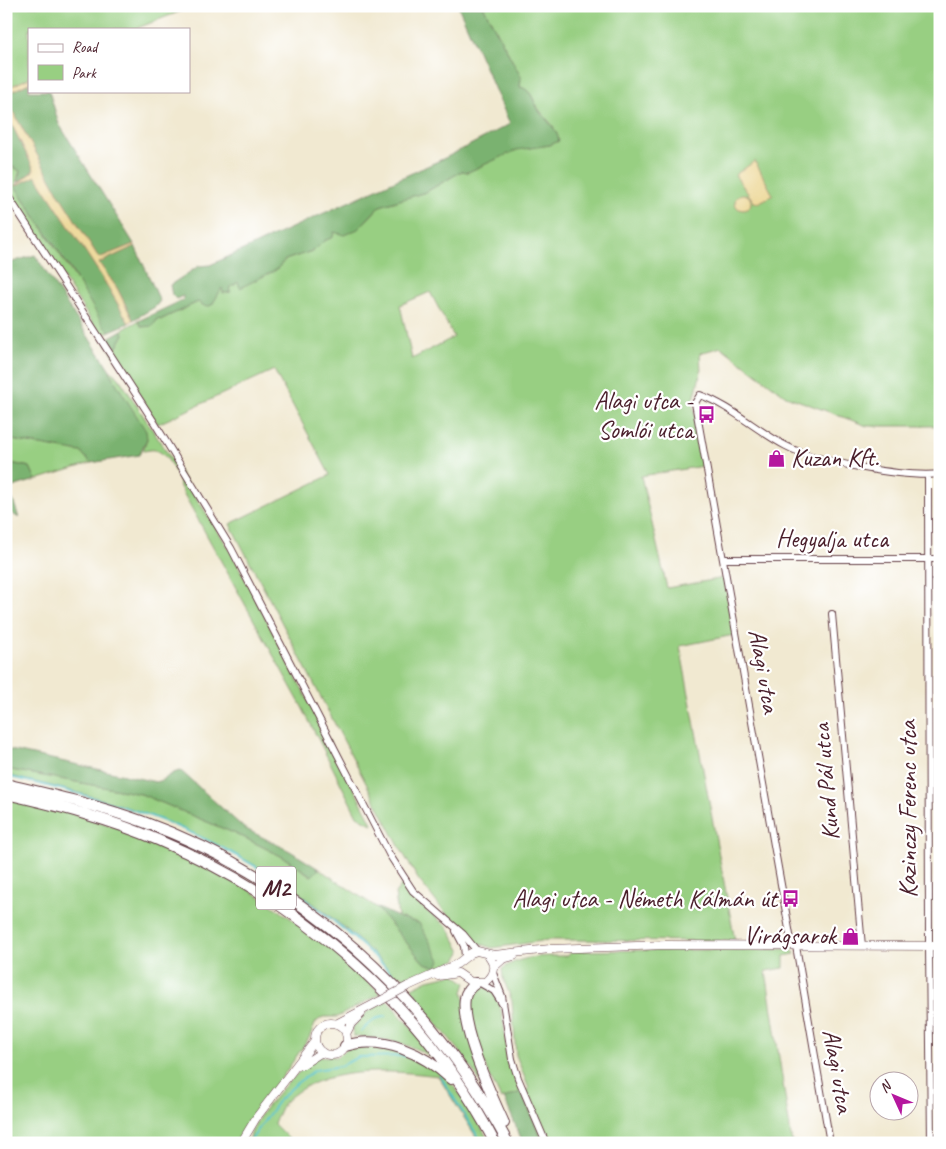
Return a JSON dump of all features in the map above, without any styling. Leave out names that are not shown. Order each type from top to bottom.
[{"type":"highway","name":"M2","points":[[6,784],[82,802],[162,829],[236,865],[299,904],[357,950],[423,1017],[465,1072],[509,1143]]},
{"type":"highway","name":"M2","points":[[6,794],[79,813],[157,839],[220,869],[264,894],[324,936],[375,982],[420,1032],[465,1092],[495,1143]]},
{"type":"highway","points":[[478,983],[466,992],[464,1000],[466,1026],[509,1143]]},
{"type":"highway","points":[[345,1046],[355,1043],[369,1043],[412,1052],[438,1067],[465,1092]]},
{"type":"street","points":[[6,194],[154,422],[231,548],[389,854],[413,891],[451,924],[477,951],[487,954],[666,945],[940,946]]},
{"type":"street","name":"Alagi utca","points":[[830,1143],[696,402],[700,395],[714,400],[787,447],[805,454],[832,461],[928,475]]},
{"type":"street","points":[[928,475],[940,474]]},
{"type":"street","name":"Kazinczy Ferenc utca","points":[[928,475],[928,946],[931,1143]]},
{"type":"street","name":"Hegyalja utca","points":[[724,559],[940,559]]},
{"type":"street","name":"Kund Pál utca","points":[[832,614],[862,946]]},
{"type":"street","points":[[451,924],[460,939],[464,959],[462,966],[464,976]]},
{"type":"street","points":[[241,1143],[256,1118],[293,1073],[315,1041],[316,1033],[321,1027],[328,1023],[336,1024],[367,1009],[477,951]]},
{"type":"street","points":[[478,983],[485,982],[504,959],[530,951]]},
{"type":"street","points":[[487,954],[502,996],[512,1058],[518,1078],[546,1143]]},
{"type":"street","points":[[427,978],[453,973],[464,976],[494,991],[504,1008]]},
{"type":"street","points":[[293,1073],[308,1060],[322,1052],[337,1054],[345,1046],[346,1034],[351,1024],[367,1009]]},
{"type":"street","points":[[336,1024],[346,1034]]},
{"type":"street","points":[[315,1041],[322,1052]]},
{"type":"green space","points":[[6,6],[194,6],[138,28],[28,28],[28,78],[6,89]]},
{"type":"green space","points":[[458,6],[483,6],[521,77],[520,87],[528,91],[539,111],[554,128],[559,141],[550,145],[517,150],[468,172],[462,171],[426,192],[380,206],[358,229],[344,235],[334,232],[333,237],[324,241],[315,250],[285,260],[276,270],[240,288],[238,282],[229,289],[231,292],[223,293],[222,288],[212,305],[206,307],[198,302],[160,320],[158,318],[153,326],[142,327],[138,321],[183,300],[183,296],[176,299],[172,295],[170,285],[199,266],[210,265],[447,157],[510,124]]},
{"type":"green space","points":[[483,6],[940,6],[940,426],[867,426],[786,396],[721,347],[700,353],[701,372],[693,403],[703,466],[641,476],[667,588],[724,578],[734,635],[680,646],[735,941],[549,940],[492,948],[476,942],[442,909],[418,879],[230,524],[330,475],[274,370],[158,424],[109,348],[117,347],[124,334],[122,330],[138,321],[142,327],[158,318],[160,320],[198,302],[202,305],[222,288],[230,291],[229,289],[238,282],[276,270],[285,260],[315,250],[324,241],[333,237],[334,232],[366,221],[380,206],[426,192],[462,171],[468,172],[517,149],[550,145],[553,126],[540,111],[528,91],[520,87],[521,77]],"holes":[[[430,292],[454,337],[412,359],[400,305]]]},
{"type":"green space","points":[[28,83],[28,92],[49,92],[59,124],[134,244],[99,258],[60,196],[6,99],[6,94]]},
{"type":"green space","points":[[6,113],[34,169],[18,182],[20,171],[6,163]]},
{"type":"green space","points":[[6,163],[20,171],[15,186],[110,331],[104,334],[99,333],[6,188]]},
{"type":"green space","points":[[36,176],[102,277],[129,323],[110,331],[104,326],[71,270],[15,186]]},
{"type":"green space","points":[[135,246],[160,301],[155,307],[133,320],[117,288],[99,263]]},
{"type":"green space","points":[[35,255],[110,370],[111,375],[146,431],[147,439],[139,455],[91,463],[81,452],[6,439],[6,264]]},
{"type":"green space","points":[[122,330],[124,334],[117,347],[109,348],[106,342],[108,338]]},
{"type":"green space","points":[[110,370],[119,378],[230,550],[373,825],[357,816],[302,707],[180,487],[168,460],[164,455],[154,450],[143,451],[147,439]]},
{"type":"green space","points":[[6,439],[81,452],[91,463],[36,480],[30,467],[6,462]]},
{"type":"green space","points":[[6,462],[30,467],[36,480],[6,489]]},
{"type":"green space","points":[[6,496],[13,500],[19,518],[6,510]]},
{"type":"green space","points":[[6,749],[156,782],[181,771],[244,828],[290,851],[319,869],[312,876],[283,857],[243,837],[141,794],[6,769]]},
{"type":"green space","points":[[6,769],[141,794],[243,837],[283,857],[311,876],[319,869],[376,907],[424,963],[419,923],[398,917],[395,893],[403,883],[423,908],[448,927],[461,952],[456,960],[404,982],[402,975],[397,978],[337,922],[304,897],[233,853],[158,819],[120,805],[6,775]]},
{"type":"green space","points":[[6,799],[65,811],[126,830],[228,875],[325,942],[381,994],[337,1017],[323,1017],[316,1022],[309,1038],[237,1143],[6,1143]]},
{"type":"green space","points":[[376,907],[398,917],[419,923],[440,960],[437,967],[424,963]]},
{"type":"green space","points":[[792,949],[795,954],[784,956],[784,968],[766,971],[792,1143],[543,1143],[521,1092],[501,1099],[483,1061],[473,1032],[469,1005],[471,992],[482,987],[490,989],[496,997],[500,1008],[508,1055],[522,1092],[529,1089],[516,1055],[512,1001],[503,978],[502,969],[509,964],[534,957],[568,956],[572,951]]},
{"type":"green space","points":[[454,974],[466,983],[463,992],[489,1095],[459,1050],[415,998],[416,993],[410,989],[428,980]]},
{"type":"green space","points":[[387,1000],[444,1066],[412,1047],[390,1041],[353,1036],[352,1028],[367,1012]]},
{"type":"green space","points":[[350,1047],[395,1048],[443,1074],[467,1102],[490,1143],[480,1143],[438,1076],[378,1072],[336,1076],[316,1082],[299,1091],[284,1103],[274,1124],[290,1140],[289,1143],[250,1143],[251,1133],[265,1109],[300,1071],[319,1056],[336,1057]]},
{"type":"green space","points":[[521,1092],[543,1143],[523,1143],[504,1098]]},
{"type":"sand","points":[[28,78],[28,83],[6,94],[6,89]]},
{"type":"sand","points":[[6,99],[60,196],[99,258],[134,244],[135,246],[99,263],[117,288],[133,320],[129,323],[102,277],[36,176],[15,186],[34,169],[6,113]]},
{"type":"sand","points":[[755,161],[773,195],[758,203],[754,202],[735,175]]},
{"type":"sand","points":[[743,194],[749,196],[751,202],[749,208],[743,210],[737,208],[735,202],[737,196]]},
{"type":"waterway","points":[[6,776],[128,808],[181,828],[217,845],[251,864],[316,907],[376,958],[404,986]]},
{"type":"waterway","points":[[407,989],[422,1004]]},
{"type":"waterway","points":[[361,1031],[375,1019],[386,1016]]},
{"type":"waterway","points":[[251,1140],[279,1100],[297,1083],[315,1070],[341,1066],[358,1057],[406,1056]]},
{"type":"waterway","points":[[440,1076],[482,1143]]},
{"type":"place","name":"Alagi utca - Somlói utca","points":[[707,415]]},
{"type":"place","name":"Kuzan Kft.","points":[[777,458]]},
{"type":"place","name":"Alagi utca - Németh Kálmán út","points":[[791,899]]},
{"type":"place","name":"Virágsarok","points":[[850,936]]}]
